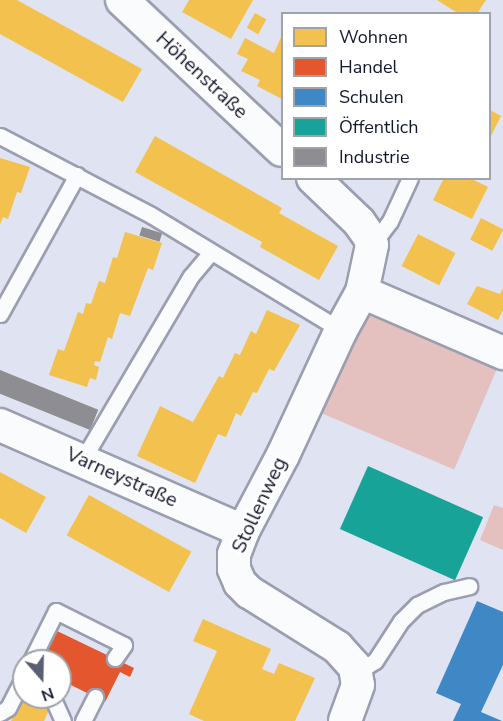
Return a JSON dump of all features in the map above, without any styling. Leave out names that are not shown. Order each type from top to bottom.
[{"type":"street","name":"Höhenstraße","points":[[122,0],[281,149]]},
{"type":"street","points":[[315,180],[359,222],[372,245]]},
{"type":"street","name":"Stollenweg","points":[[355,667],[337,647],[249,592],[240,583],[234,568],[234,554],[341,330],[362,292],[372,245]]},
{"type":"street","points":[[362,292],[503,353]]},
{"type":"street","name":"Varneystraße","points":[[0,425],[83,459],[243,531]]},
{"type":"street","points":[[345,721],[358,685],[355,667]]},
{"type":"lane","points":[[0,136],[152,215],[341,330]]},
{"type":"lane","points":[[0,315],[76,175]]},
{"type":"lane","points":[[372,245],[390,221],[409,180]]},
{"type":"lane","points":[[83,459],[191,276],[211,252]]},
{"type":"lane","points":[[355,667],[367,666],[375,661],[401,621],[417,605],[444,592],[469,586]]},
{"type":"lane","points":[[37,649],[56,611],[124,645],[115,658]]},
{"type":"lane","points":[[83,721],[95,697]]},
{"type":"shaded area","points":[[365,311],[498,367],[454,469],[322,413]]},
{"type":"shaded area","points":[[494,505],[503,508],[503,550],[480,540]]},
{"type":"building: Wohnen","points":[[0,0],[17,0],[142,69],[123,102],[0,34]]},
{"type":"building: Wohnen","points":[[189,0],[253,0],[231,39],[182,12]]},
{"type":"building: Wohnen","points":[[437,0],[486,0],[478,12],[456,12]]},
{"type":"building: Wohnen","points":[[255,13],[266,19],[258,34],[247,28]]},
{"type":"building: Wohnen","points":[[281,37],[281,98],[257,86],[260,80],[241,71],[248,59],[237,54],[245,38],[274,53]]},
{"type":"building: Wohnen","points":[[491,111],[501,116],[491,136]]},
{"type":"building: Wohnen","points":[[155,136],[282,208],[279,213],[338,246],[319,280],[260,247],[262,242],[135,172]]},
{"type":"building: Wohnen","points":[[0,158],[30,167],[21,193],[17,192],[8,219],[3,217],[0,225]]},
{"type":"building: Wohnen","points":[[443,180],[474,180],[488,187],[472,219],[433,200]]},
{"type":"building: Wohnen","points":[[481,218],[503,229],[492,251],[470,239]]},
{"type":"building: Wohnen","points":[[125,232],[162,243],[153,270],[148,268],[130,316],[120,313],[112,339],[108,337],[100,362],[95,361],[94,365],[99,367],[96,380],[90,378],[87,387],[49,375],[58,349],[64,351],[78,312],[83,314],[86,303],[91,304],[99,281],[105,283],[113,257],[117,258]]},
{"type":"building: Wohnen","points":[[418,234],[455,253],[439,285],[402,266]]},
{"type":"building: Wohnen","points":[[477,286],[500,294],[503,288],[503,310],[498,320],[467,304]]},
{"type":"building: Wohnen","points":[[267,310],[300,325],[274,371],[269,369],[257,393],[253,392],[241,416],[236,413],[226,437],[218,434],[195,483],[137,456],[160,406],[193,422],[219,376],[223,378],[235,353],[240,355],[251,331],[256,334]]},
{"type":"building: Wohnen","points":[[0,472],[46,497],[26,533],[0,518]]},
{"type":"building: Wohnen","points":[[89,495],[191,552],[169,592],[67,535]]},
{"type":"building: Wohnen","points":[[203,619],[271,649],[262,669],[274,674],[279,663],[315,678],[295,721],[204,721],[189,714],[217,651],[193,641]]},
{"type":"building: Wohnen","points":[[16,709],[50,709],[44,721],[11,721]]},
{"type":"building: Handel","points":[[55,630],[134,668],[130,677],[120,672],[105,702],[72,686],[72,649],[45,649]]},
{"type":"building: Schulen","points":[[477,601],[503,612],[503,665],[481,712],[502,721],[453,721],[461,704],[436,693]]},
{"type":"building: Öffentlich","points":[[368,466],[483,517],[455,580],[340,529]]},
{"type":"building: Industrie","points":[[142,227],[162,233],[159,242],[139,236]]},
{"type":"building: Industrie","points":[[0,370],[98,410],[90,430],[0,394]]}]
